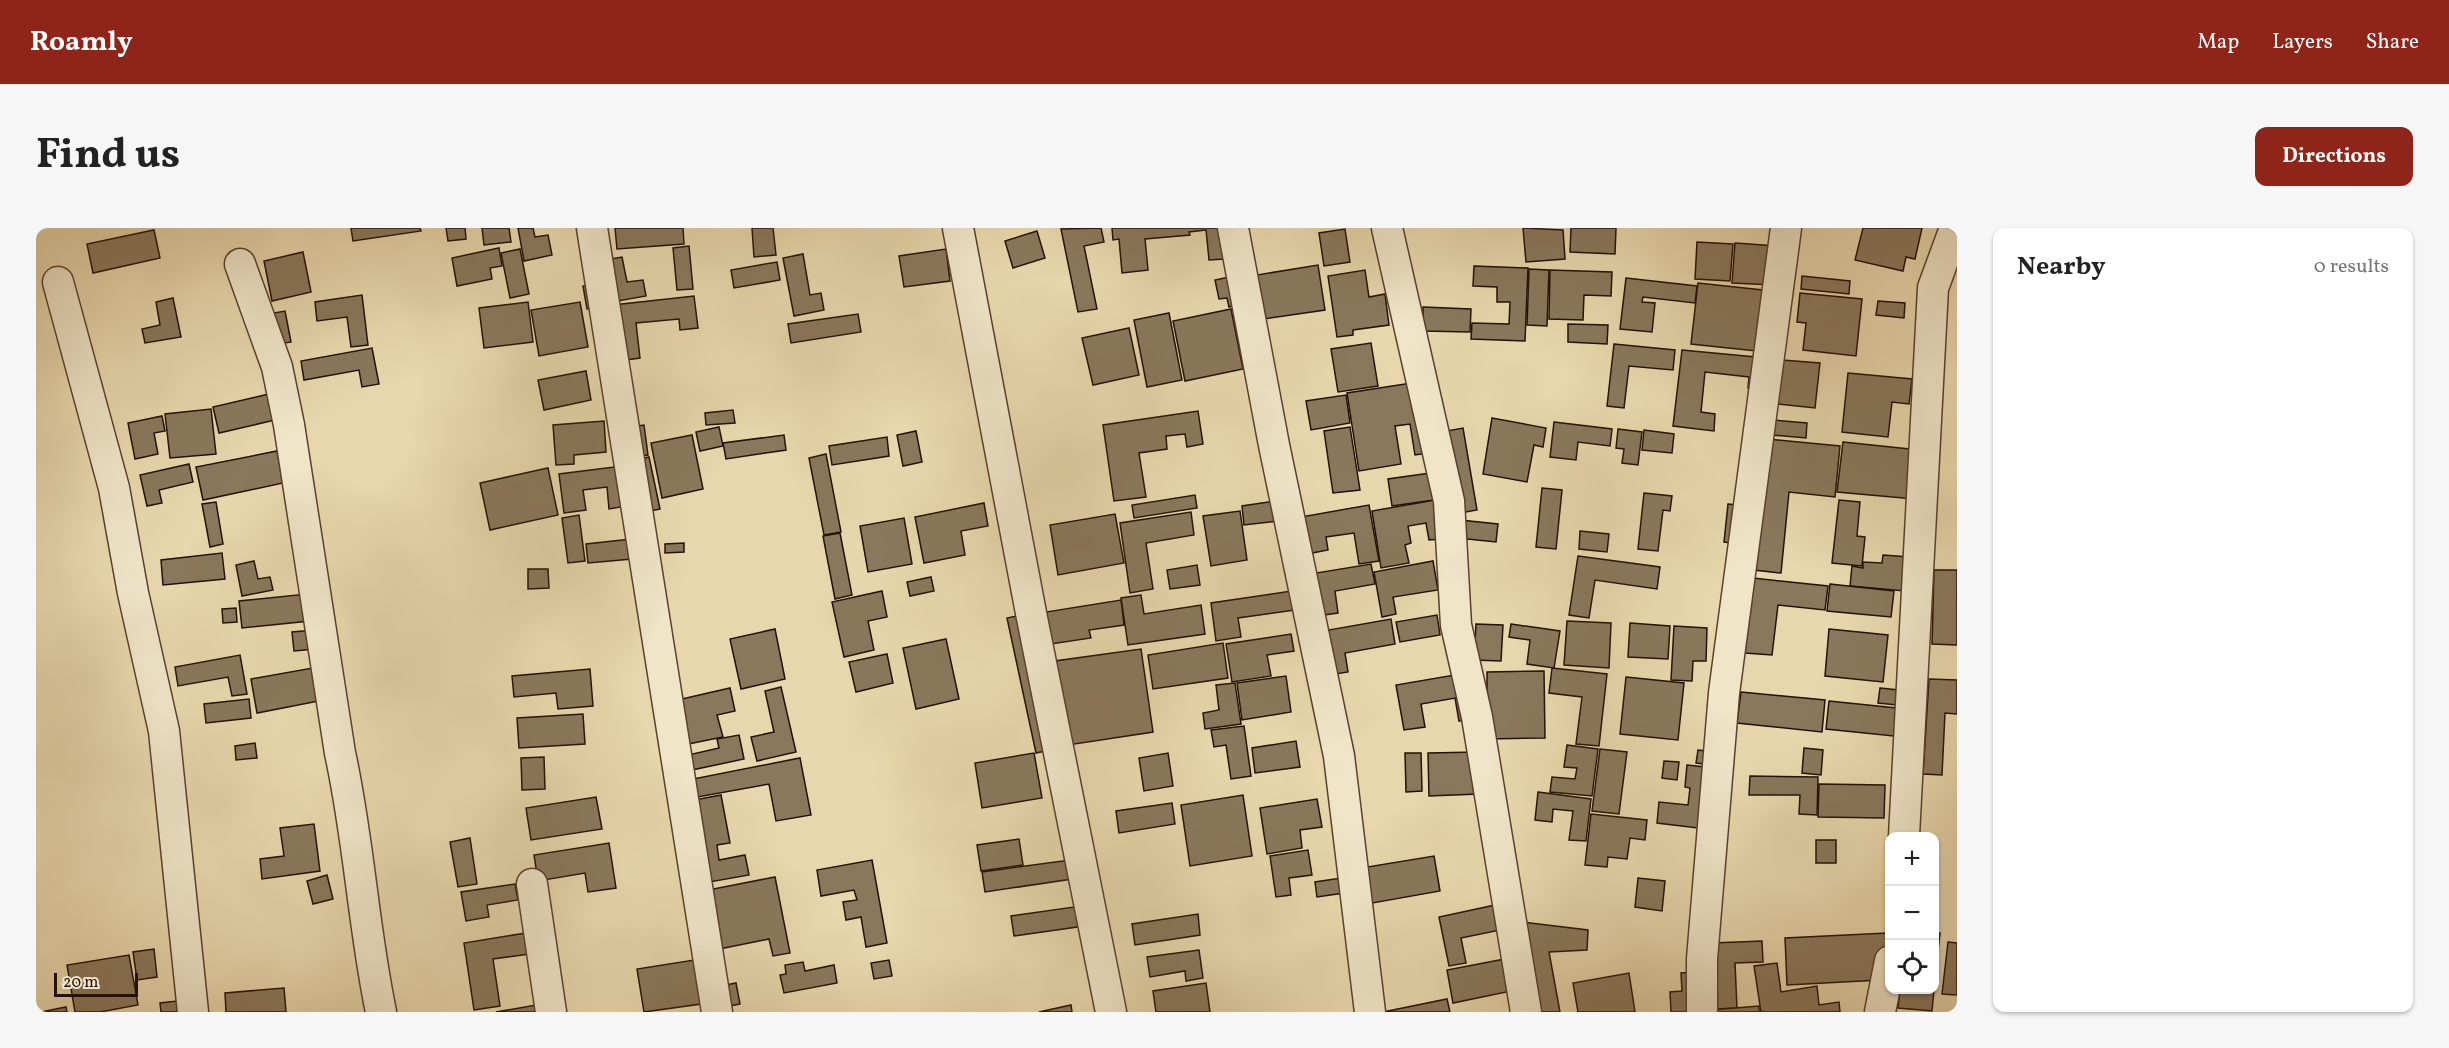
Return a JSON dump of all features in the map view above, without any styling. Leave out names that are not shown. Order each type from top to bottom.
[{"type":"street","points":[[592,228],[717,1012]]},
{"type":"street","points":[[958,228],[1112,1012]]},
{"type":"street","points":[[1233,228],[1274,445],[1339,756],[1370,1012]]},
{"type":"street","points":[[1387,228],[1449,501],[1455,625],[1477,717],[1526,1012]]},
{"type":"street","points":[[1702,1012],[1702,959],[1724,693],[1786,228]]},
{"type":"street","points":[[1904,832],[1933,288],[1955,228]]},
{"type":"street","points":[[240,264],[277,367],[289,425],[340,753],[352,806],[374,977],[381,1012]]},
{"type":"street","points":[[58,282],[114,488],[133,594],[164,731],[193,1012]]},
{"type":"street","points":[[532,884],[551,1012]]},
{"type":"street","points":[[1880,1012],[1885,986]]},
{"type":"building","points":[[351,228],[420,228],[421,231],[353,241]]},
{"type":"building","points":[[446,228],[465,228],[466,239],[448,241]]},
{"type":"building","points":[[482,228],[509,228],[511,242],[484,245]]},
{"type":"building","points":[[518,228],[533,228],[535,237],[548,235],[552,255],[524,261]]},
{"type":"building","points":[[615,228],[683,228],[684,244],[617,249]]},
{"type":"building","points":[[752,228],[773,228],[776,255],[754,257]]},
{"type":"building","points":[[1101,228],[1104,242],[1084,246],[1097,309],[1078,312],[1061,229]]},
{"type":"building","points":[[1112,228],[1221,228],[1224,259],[1209,260],[1206,230],[1189,232],[1190,235],[1145,239],[1148,270],[1122,273],[1119,239],[1113,240]]},
{"type":"building","points":[[1523,228],[1563,230],[1565,259],[1526,262]]},
{"type":"building","points":[[1571,228],[1616,228],[1615,254],[1570,252]]},
{"type":"building","points":[[1863,228],[1922,228],[1915,259],[1906,257],[1903,271],[1855,260]]},
{"type":"building","points":[[1345,229],[1350,262],[1324,266],[1319,233]]},
{"type":"building","points":[[154,230],[160,258],[93,273],[87,244]]},
{"type":"building","points":[[1037,231],[1045,258],[1013,268],[1005,241]]},
{"type":"building","points":[[1697,242],[1733,244],[1730,281],[1695,279]]},
{"type":"building","points":[[1735,243],[1777,246],[1774,285],[1732,283]]},
{"type":"building","points":[[689,246],[693,289],[677,290],[673,248]]},
{"type":"building","points":[[499,248],[502,266],[490,268],[492,279],[457,286],[452,258]]},
{"type":"building","points":[[520,249],[529,294],[510,298],[501,253]]},
{"type":"building","points":[[946,249],[950,281],[904,287],[899,256]]},
{"type":"building","points":[[303,252],[311,292],[272,301],[264,261]]},
{"type":"building","points":[[803,254],[810,295],[821,293],[824,310],[794,316],[783,258]]},
{"type":"building","points":[[622,257],[627,282],[643,280],[646,296],[612,302],[604,260]]},
{"type":"building","points":[[777,262],[780,280],[734,288],[731,270]]},
{"type":"building","points":[[1318,265],[1325,310],[1257,320],[1251,276]]},
{"type":"building","points":[[1474,266],[1528,268],[1525,341],[1471,339],[1472,323],[1509,324],[1510,302],[1497,302],[1497,287],[1473,286]]},
{"type":"building","points":[[1529,269],[1549,270],[1547,326],[1527,325]]},
{"type":"building","points":[[1365,270],[1369,297],[1385,294],[1389,325],[1353,330],[1353,335],[1337,337],[1328,276]]},
{"type":"building","points":[[1550,270],[1612,272],[1611,296],[1584,295],[1583,320],[1549,319]]},
{"type":"building","points":[[1234,276],[1239,304],[1229,307],[1227,298],[1219,299],[1215,280]]},
{"type":"building","points":[[1802,276],[1850,281],[1849,294],[1801,289]]},
{"type":"building","points":[[1626,278],[1697,286],[1695,303],[1643,297],[1642,302],[1655,303],[1652,332],[1620,329]]},
{"type":"building","points":[[1698,283],[1772,291],[1766,352],[1691,344]]},
{"type":"building","points":[[595,284],[599,307],[587,309],[583,286]]},
{"type":"building","points":[[1800,293],[1862,299],[1856,356],[1803,350],[1806,323],[1797,322]]},
{"type":"building","points":[[362,295],[368,345],[351,347],[347,317],[317,321],[315,302]]},
{"type":"building","points":[[694,296],[698,328],[680,330],[679,319],[636,323],[640,358],[619,361],[613,305]]},
{"type":"building","points":[[173,298],[181,337],[145,343],[142,329],[160,325],[156,302]]},
{"type":"building","points":[[1878,301],[1905,303],[1904,318],[1876,315]]},
{"type":"building","points":[[528,302],[533,342],[484,348],[479,308]]},
{"type":"building","points":[[580,302],[588,347],[539,356],[531,310]]},
{"type":"building","points":[[1423,307],[1471,309],[1470,332],[1423,331]]},
{"type":"building","points":[[1231,309],[1243,369],[1185,381],[1173,321]]},
{"type":"building","points":[[285,311],[291,342],[274,345],[268,314]]},
{"type":"building","points":[[1169,313],[1182,380],[1147,387],[1134,320]]},
{"type":"building","points":[[858,314],[861,332],[791,343],[788,324]]},
{"type":"building","points":[[1568,324],[1608,325],[1607,344],[1568,342]]},
{"type":"building","points":[[1129,328],[1139,375],[1093,385],[1082,338]]},
{"type":"building","points":[[1371,343],[1378,386],[1338,392],[1331,349]]},
{"type":"building","points":[[1614,344],[1675,350],[1673,370],[1629,366],[1624,408],[1607,406]]},
{"type":"building","points":[[372,348],[379,384],[362,387],[359,370],[304,380],[301,361]]},
{"type":"building","points":[[1682,350],[1766,358],[1762,389],[1748,388],[1749,377],[1705,372],[1701,412],[1715,414],[1714,431],[1673,426]]},
{"type":"building","points":[[1782,360],[1820,363],[1815,408],[1777,404]]},
{"type":"building","points":[[586,371],[591,400],[544,410],[538,380]]},
{"type":"building","points":[[1848,373],[1912,379],[1909,404],[1892,402],[1888,437],[1842,432]]},
{"type":"building","points":[[1418,382],[1428,453],[1415,455],[1410,424],[1395,426],[1401,464],[1359,471],[1347,393]]},
{"type":"building","points":[[269,394],[275,420],[219,433],[213,407]]},
{"type":"building","points":[[1346,395],[1350,423],[1311,430],[1306,401]]},
{"type":"building","points":[[211,409],[216,454],[170,458],[165,414]]},
{"type":"building","points":[[733,410],[735,423],[706,425],[705,413]]},
{"type":"building","points":[[1198,411],[1203,444],[1187,447],[1185,434],[1166,436],[1167,449],[1139,453],[1146,497],[1114,501],[1103,425]]},
{"type":"building","points":[[162,416],[165,431],[154,433],[158,454],[135,459],[128,423]]},
{"type":"building","points":[[1492,418],[1546,428],[1543,447],[1534,445],[1527,482],[1483,474]]},
{"type":"building","points":[[1773,420],[1807,423],[1806,438],[1771,435]]},
{"type":"building","points":[[604,421],[606,452],[574,455],[574,464],[556,465],[553,425]]},
{"type":"building","points":[[1554,422],[1612,429],[1610,446],[1578,442],[1576,460],[1550,457]]},
{"type":"building","points":[[644,425],[648,455],[633,457],[629,427]]},
{"type":"building","points":[[719,427],[723,446],[700,451],[696,432]]},
{"type":"building","points":[[1350,427],[1360,490],[1333,493],[1324,431]]},
{"type":"building","points":[[1463,428],[1477,510],[1455,514],[1441,432]]},
{"type":"building","points":[[1618,429],[1642,432],[1638,465],[1622,463],[1624,449],[1616,448]]},
{"type":"building","points":[[1644,430],[1674,434],[1672,453],[1642,450]]},
{"type":"building","points":[[916,431],[922,462],[903,466],[897,435]]},
{"type":"building","points":[[692,435],[703,489],[662,498],[651,443]]},
{"type":"building","points":[[784,435],[786,450],[726,459],[723,443]]},
{"type":"building","points":[[887,437],[889,456],[832,465],[829,446]]},
{"type":"building","points":[[1768,439],[1840,446],[1835,497],[1789,492],[1781,573],[1754,570]]},
{"type":"building","points":[[1843,442],[1919,450],[1914,499],[1837,492]]},
{"type":"building","points":[[277,451],[283,483],[203,500],[196,467]]},
{"type":"building","points":[[826,454],[841,532],[824,535],[809,458]]},
{"type":"building","points":[[649,457],[660,509],[642,513],[632,461]]},
{"type":"building","points":[[189,464],[193,482],[159,490],[162,503],[147,506],[140,475]]},
{"type":"building","points":[[622,466],[627,506],[609,509],[607,487],[583,490],[586,510],[564,513],[559,474]]},
{"type":"building","points":[[548,468],[558,515],[490,530],[480,483]]},
{"type":"building","points":[[1437,472],[1441,499],[1392,506],[1388,479]]},
{"type":"building","points":[[1542,488],[1562,490],[1556,549],[1536,547]]},
{"type":"building","points":[[1644,493],[1672,496],[1670,511],[1663,510],[1658,551],[1638,549]]},
{"type":"building","points":[[1195,495],[1197,508],[1134,518],[1132,505]]},
{"type":"building","points":[[1435,500],[1442,539],[1429,540],[1426,523],[1408,526],[1411,543],[1405,545],[1409,563],[1381,568],[1372,511]]},
{"type":"building","points":[[1839,500],[1860,502],[1857,536],[1865,537],[1862,566],[1832,563]]},
{"type":"building","points":[[1275,501],[1278,521],[1244,525],[1242,506]]},
{"type":"building","points":[[216,502],[223,544],[210,547],[202,504]]},
{"type":"building","points":[[984,503],[988,526],[961,531],[965,555],[924,563],[915,517]]},
{"type":"building","points":[[1728,504],[1745,506],[1740,544],[1724,542]]},
{"type":"building","points":[[1369,505],[1379,561],[1359,564],[1354,533],[1326,537],[1328,550],[1307,554],[1301,517]]},
{"type":"building","points":[[1240,511],[1247,560],[1211,566],[1203,516]]},
{"type":"building","points":[[1191,512],[1194,535],[1146,543],[1153,589],[1130,593],[1120,523]]},
{"type":"building","points":[[1115,514],[1124,563],[1058,575],[1050,525]]},
{"type":"building","points":[[579,515],[585,561],[568,563],[562,518]]},
{"type":"building","points":[[904,518],[912,564],[868,572],[860,526]]},
{"type":"building","points":[[1460,520],[1498,524],[1496,542],[1458,538]]},
{"type":"building","points":[[1580,531],[1609,534],[1607,552],[1579,549]]},
{"type":"building","points":[[840,533],[852,595],[835,599],[823,536]]},
{"type":"building","points":[[631,539],[632,559],[588,563],[586,544]]},
{"type":"building","points":[[684,543],[684,552],[665,553],[665,544]]},
{"type":"building","points":[[222,553],[225,579],[163,585],[161,560]]},
{"type":"building","points":[[1883,555],[1909,557],[1905,591],[1850,586],[1852,566],[1863,568],[1863,562],[1882,563]]},
{"type":"building","points":[[1578,556],[1660,567],[1657,589],[1595,580],[1589,618],[1569,615]]},
{"type":"building","points":[[254,561],[258,579],[270,577],[273,590],[242,596],[236,565]]},
{"type":"building","points":[[1433,561],[1438,590],[1393,597],[1396,614],[1382,617],[1374,572]]},
{"type":"building","points":[[1371,564],[1375,584],[1335,591],[1338,613],[1317,616],[1310,574]]},
{"type":"building","points":[[1197,565],[1200,585],[1170,589],[1167,570]]},
{"type":"building","points":[[528,569],[548,569],[549,588],[528,589]]},
{"type":"building","points":[[1934,570],[1957,570],[1957,645],[1932,644]]},
{"type":"building","points":[[931,577],[934,591],[910,596],[907,582]]},
{"type":"building","points":[[1753,578],[1828,586],[1825,610],[1778,605],[1772,655],[1745,653]]},
{"type":"building","points":[[1830,584],[1894,591],[1891,617],[1827,611]]},
{"type":"building","points":[[1298,590],[1301,609],[1238,618],[1241,637],[1216,641],[1211,603]]},
{"type":"building","points":[[882,591],[887,617],[868,621],[874,650],[844,657],[832,602]]},
{"type":"building","points":[[307,594],[310,621],[242,628],[239,601]]},
{"type":"building","points":[[1141,595],[1144,614],[1201,605],[1205,634],[1128,645],[1121,598]]},
{"type":"building","points":[[1121,600],[1124,625],[1089,630],[1091,638],[1051,644],[1046,612]]},
{"type":"building","points":[[236,608],[237,622],[223,623],[222,609]]},
{"type":"building","points":[[1027,614],[1055,749],[1036,753],[1007,618]]},
{"type":"building","points":[[1437,615],[1440,635],[1400,642],[1396,622]]},
{"type":"building","points":[[1391,619],[1395,644],[1345,653],[1348,672],[1330,675],[1323,631]]},
{"type":"building","points":[[1567,621],[1611,623],[1609,668],[1564,665]]},
{"type":"building","points":[[1630,623],[1670,626],[1668,659],[1628,657]]},
{"type":"building","points":[[1476,624],[1503,625],[1501,661],[1474,660]]},
{"type":"building","points":[[1511,624],[1560,631],[1554,668],[1527,664],[1530,640],[1509,637]]},
{"type":"building","points":[[1674,626],[1707,628],[1706,661],[1693,661],[1692,681],[1671,680]]},
{"type":"building","points":[[775,629],[785,679],[741,689],[730,639]]},
{"type":"building","points":[[1829,629],[1888,635],[1883,682],[1825,676]]},
{"type":"building","points":[[314,630],[315,649],[294,651],[292,632]]},
{"type":"building","points":[[1291,634],[1294,651],[1267,655],[1271,676],[1232,682],[1226,644]]},
{"type":"building","points":[[946,639],[959,699],[916,709],[903,648]]},
{"type":"building","points":[[1223,643],[1228,678],[1153,689],[1148,655]]},
{"type":"building","points":[[1141,649],[1153,732],[1068,745],[1055,661]]},
{"type":"building","points":[[887,654],[893,683],[856,692],[849,662]]},
{"type":"building","points":[[240,655],[247,694],[232,696],[228,677],[178,686],[175,667]]},
{"type":"building","points":[[318,667],[324,700],[257,713],[251,679]]},
{"type":"building","points":[[1552,668],[1607,674],[1599,746],[1576,744],[1582,697],[1549,693]]},
{"type":"building","points":[[590,669],[593,706],[558,709],[556,693],[514,697],[512,676]]},
{"type":"building","points":[[1544,671],[1545,738],[1487,739],[1487,672]]},
{"type":"building","points":[[1466,673],[1474,718],[1459,721],[1455,698],[1421,704],[1425,727],[1404,730],[1396,685]]},
{"type":"building","points":[[1286,676],[1291,712],[1242,720],[1237,683]]},
{"type":"building","points":[[1626,677],[1684,683],[1678,740],[1620,734]]},
{"type":"building","points":[[1929,679],[1957,680],[1957,714],[1945,713],[1942,775],[1923,774]]},
{"type":"building","points":[[1235,683],[1241,724],[1205,729],[1203,713],[1219,710],[1216,685]]},
{"type":"building","points":[[781,687],[796,752],[757,761],[751,737],[774,732],[765,691]]},
{"type":"building","points":[[730,688],[735,711],[717,715],[723,737],[683,745],[673,701]]},
{"type":"building","points":[[1880,688],[1908,691],[1907,706],[1878,703]]},
{"type":"building","points":[[1741,692],[1825,700],[1822,732],[1737,723]]},
{"type":"building","points":[[249,699],[251,718],[206,723],[204,704]]},
{"type":"building","points":[[1829,701],[1906,709],[1903,737],[1826,729]]},
{"type":"building","points":[[583,714],[585,744],[519,748],[517,718]]},
{"type":"building","points":[[1244,726],[1251,776],[1231,779],[1226,745],[1214,747],[1211,730]]},
{"type":"building","points":[[739,735],[744,759],[687,771],[684,756],[719,748],[717,739]]},
{"type":"building","points":[[1296,741],[1300,767],[1255,773],[1252,748]]},
{"type":"building","points":[[255,743],[257,758],[236,760],[235,746]]},
{"type":"building","points":[[1567,745],[1598,749],[1592,796],[1550,792],[1552,777],[1575,779],[1577,768],[1564,767]]},
{"type":"building","points":[[1804,748],[1823,750],[1821,775],[1802,773]]},
{"type":"building","points":[[1600,749],[1627,752],[1619,814],[1592,811]]},
{"type":"building","points":[[1698,750],[1714,752],[1712,765],[1696,763]]},
{"type":"building","points":[[1477,752],[1478,794],[1429,796],[1428,753]]},
{"type":"building","points":[[1034,753],[1042,798],[982,808],[975,763]]},
{"type":"building","points":[[1168,753],[1173,786],[1144,791],[1139,758]]},
{"type":"building","points":[[1405,753],[1421,753],[1422,791],[1406,792]]},
{"type":"building","points":[[544,757],[545,789],[522,790],[521,758]]},
{"type":"building","points":[[800,758],[811,815],[776,821],[769,784],[692,798],[688,780]]},
{"type":"building","points":[[1664,761],[1679,762],[1677,780],[1662,778]]},
{"type":"building","points":[[1687,765],[1714,768],[1706,829],[1657,823],[1659,802],[1688,805],[1690,788],[1685,787]]},
{"type":"building","points":[[1750,776],[1818,777],[1817,815],[1799,814],[1800,795],[1749,795]]},
{"type":"building","points":[[1819,784],[1885,785],[1884,818],[1818,817]]},
{"type":"building","points":[[1538,792],[1591,799],[1586,841],[1569,840],[1573,811],[1553,809],[1552,822],[1535,820]]},
{"type":"building","points":[[721,795],[730,843],[717,845],[719,860],[745,855],[749,875],[704,883],[689,801]]},
{"type":"building","points":[[1243,795],[1252,856],[1190,866],[1181,805]]},
{"type":"building","points":[[596,797],[602,829],[531,840],[526,808]]},
{"type":"building","points":[[1317,799],[1322,827],[1300,830],[1302,848],[1267,854],[1260,808]]},
{"type":"building","points":[[1172,803],[1175,824],[1119,833],[1116,811]]},
{"type":"building","points":[[1591,814],[1647,820],[1645,840],[1630,838],[1627,859],[1608,857],[1607,867],[1585,865]]},
{"type":"building","points":[[314,824],[320,871],[262,879],[260,859],[284,856],[280,828]]},
{"type":"building","points":[[470,838],[477,884],[458,887],[450,842]]},
{"type":"building","points":[[1019,839],[1023,865],[981,871],[977,845]]},
{"type":"building","points":[[1816,840],[1836,840],[1836,863],[1816,863]]},
{"type":"building","points":[[609,843],[616,888],[588,892],[585,873],[538,881],[534,855]]},
{"type":"building","points":[[1308,850],[1312,875],[1289,878],[1291,895],[1276,897],[1270,856]]},
{"type":"building","points":[[1434,856],[1440,891],[1367,904],[1361,868]]},
{"type":"building","points":[[872,860],[887,943],[866,947],[861,917],[846,920],[843,902],[857,900],[854,890],[821,896],[817,870]]},
{"type":"building","points":[[1070,860],[1072,879],[985,892],[982,872]]},
{"type":"building","points":[[327,875],[333,899],[313,904],[307,881]]},
{"type":"building","points":[[775,877],[790,953],[773,956],[769,939],[719,949],[708,890]]},
{"type":"building","points":[[1341,878],[1344,893],[1317,897],[1315,882]]},
{"type":"building","points":[[1638,878],[1665,881],[1662,911],[1635,907]]},
{"type":"building","points":[[515,884],[518,900],[487,905],[489,917],[466,921],[461,892]]},
{"type":"building","points":[[1500,904],[1505,929],[1461,938],[1466,963],[1449,966],[1439,917]]},
{"type":"building","points":[[1081,906],[1084,926],[1014,936],[1011,916]]},
{"type":"building","points":[[1198,914],[1200,935],[1135,945],[1132,924]]},
{"type":"building","points":[[1522,922],[1588,930],[1587,950],[1549,952],[1560,1012],[1538,1012]]},
{"type":"building","points":[[532,932],[536,953],[493,959],[500,1006],[474,1010],[464,943]]},
{"type":"building","points":[[1885,933],[1885,963],[1881,980],[1787,985],[1785,938]]},
{"type":"building","points":[[1762,941],[1763,962],[1735,963],[1737,1008],[1715,1009],[1712,943]]},
{"type":"building","points":[[1948,942],[1957,943],[1957,995],[1942,994]]},
{"type":"building","points":[[154,949],[157,977],[137,980],[133,952]]},
{"type":"building","points":[[1199,950],[1203,978],[1186,981],[1185,971],[1150,977],[1147,957]]},
{"type":"building","points":[[129,955],[138,1005],[100,1012],[75,1012],[67,965]]},
{"type":"building","points":[[1510,958],[1516,990],[1453,1003],[1447,970]]},
{"type":"building","points":[[694,960],[701,1004],[644,1012],[637,969]]},
{"type":"building","points":[[889,960],[892,976],[874,979],[871,963]]},
{"type":"building","points":[[803,962],[805,971],[834,965],[837,983],[784,993],[780,975],[786,974],[785,965]]},
{"type":"building","points":[[1777,963],[1781,992],[1817,986],[1819,1005],[1839,1002],[1840,1012],[1761,1012],[1754,966]]},
{"type":"building","points":[[1694,972],[1697,1012],[1671,1012],[1670,992],[1682,991],[1681,973]]},
{"type":"building","points":[[1629,973],[1635,1012],[1578,1012],[1573,983]]},
{"type":"building","points":[[736,983],[740,1004],[725,1007],[721,986]]},
{"type":"building","points":[[1206,983],[1210,1012],[1156,1012],[1153,991]]},
{"type":"building","points":[[284,988],[286,1012],[226,1012],[225,993]]},
{"type":"building","points":[[1900,994],[1934,994],[1932,1011],[1898,1008]]},
{"type":"building","points":[[1447,999],[1450,1012],[1383,1012]]},
{"type":"building","points":[[177,1001],[178,1012],[161,1012],[160,1003]]},
{"type":"building","points":[[536,1005],[537,1012],[496,1012]]},
{"type":"building","points":[[1071,1005],[1072,1012],[1039,1012]]},
{"type":"building","points":[[1759,1006],[1759,1012],[1711,1012],[1711,1010]]},
{"type":"building","points":[[66,1007],[67,1012],[41,1012]]}]
